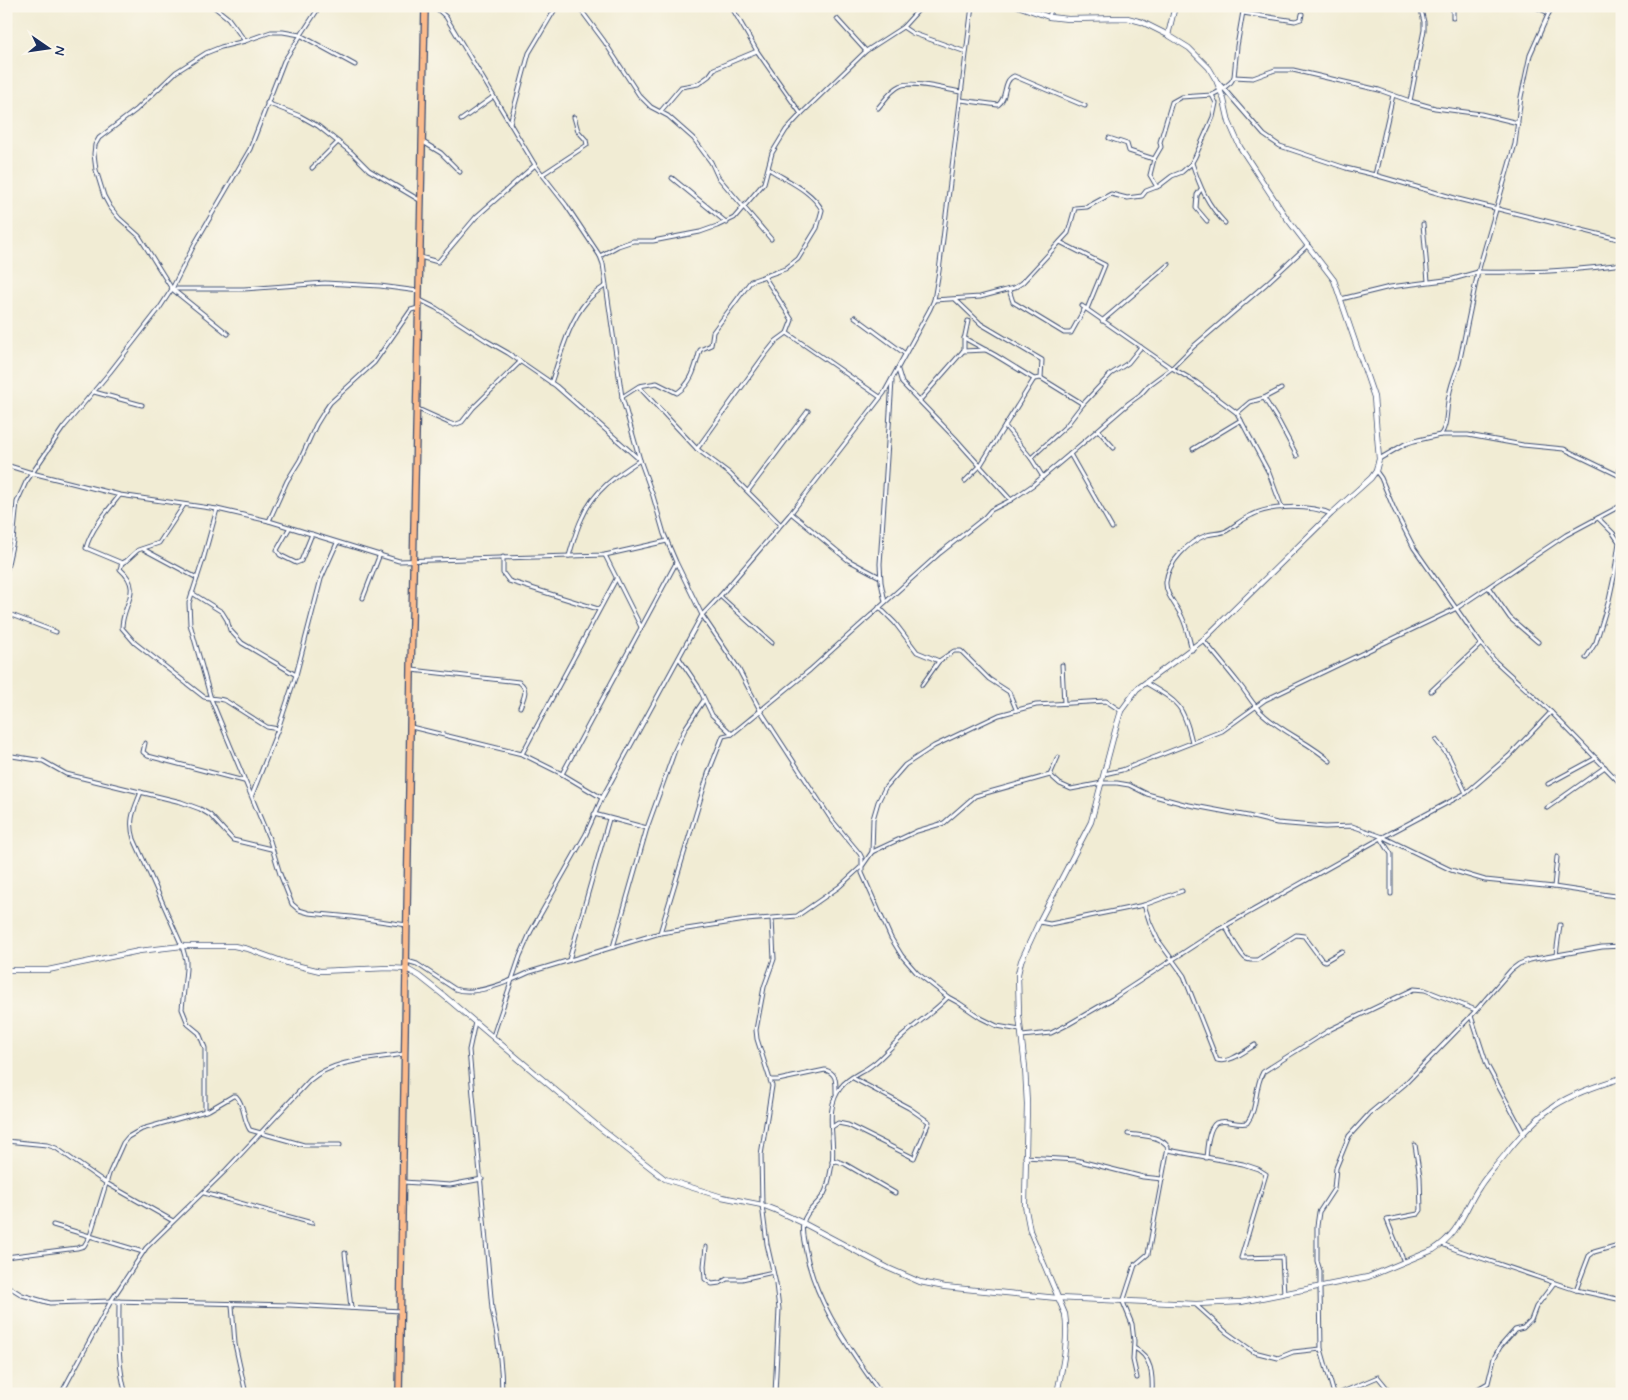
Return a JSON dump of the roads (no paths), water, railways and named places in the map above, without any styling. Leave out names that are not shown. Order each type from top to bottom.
[{"type":"main road","points":[[399,1394],[411,670],[415,560],[425,6]]},
{"type":"street","points":[[213,6],[228,18],[245,41]]},
{"type":"street","points":[[6,573],[13,541],[17,502],[32,473],[63,428],[94,392],[172,290],[194,245],[250,149],[284,61],[320,6]]},
{"type":"street","points":[[434,6],[446,17],[535,165],[600,256],[622,397],[640,460],[667,541],[702,615],[738,668],[760,710],[831,819],[860,854],[862,873],[891,938],[902,956],[917,973],[948,997],[998,1026],[1020,1033],[1051,1033],[1112,999],[1225,926],[1382,837],[1466,793],[1509,756],[1551,712]]},
{"type":"street","points":[[510,123],[529,52],[557,6]]},
{"type":"street","points":[[578,6],[640,95],[651,107],[668,116],[694,138],[711,162],[718,177],[771,239]]},
{"type":"street","points":[[738,6],[731,7],[757,51],[801,114]]},
{"type":"street","points":[[600,256],[618,246],[633,241],[653,241],[700,232],[726,223],[734,218],[764,183],[772,153],[778,142],[801,114],[866,51],[903,27],[922,6]]},
{"type":"street","points":[[493,1036],[531,931],[586,834],[602,798],[702,615],[791,513],[880,397],[898,370],[904,353],[923,324],[934,300],[939,271],[972,6]]},
{"type":"street","points":[[1018,6],[1048,17],[1068,20],[1126,18],[1142,22],[1168,35],[1189,48],[1203,60],[1222,89],[1264,135],[1280,146],[1317,160],[1622,240]]},
{"type":"street","points":[[1048,17],[1052,6]]},
{"type":"street","points":[[1168,35],[1175,6]]},
{"type":"street","points":[[1157,187],[1150,175],[1154,159],[1161,147],[1160,142],[1172,102],[1181,97],[1212,95],[1231,82],[1234,77],[1244,6]]},
{"type":"street","points":[[1410,101],[1424,30],[1420,6]]},
{"type":"street","points":[[1452,6],[1453,18]]},
{"type":"street","points":[[1533,6],[1549,12]]},
{"type":"street","points":[[1440,436],[1444,429],[1448,396],[1459,364],[1478,272],[1514,144],[1530,55],[1552,6]]},
{"type":"street","points":[[1243,13],[1295,21],[1301,19],[1302,14]]},
{"type":"street","points":[[837,19],[866,51]]},
{"type":"street","points":[[903,27],[966,52]]},
{"type":"street","points":[[228,334],[172,290],[138,236],[119,218],[104,196],[96,170],[95,145],[99,138],[136,110],[176,72],[206,53],[221,47],[271,32],[300,35],[355,65]]},
{"type":"street","points":[[660,112],[681,87],[698,84],[709,76],[714,69],[757,51]]},
{"type":"street","points":[[1234,77],[1249,78],[1275,70],[1293,70],[1379,90],[1435,108],[1497,117],[1518,123]]},
{"type":"street","points":[[961,100],[994,106],[998,105],[1004,98],[1007,82],[1014,76],[1051,90],[1085,106]]},
{"type":"street","points":[[878,108],[891,92],[900,85],[910,84],[961,92]]},
{"type":"street","points":[[1057,1394],[1067,1344],[1065,1314],[1040,1256],[1028,1222],[1025,1205],[1026,1095],[1025,1068],[1020,1033],[1018,974],[1020,961],[1091,822],[1121,710],[1137,689],[1204,640],[1330,514],[1376,471],[1379,459],[1374,397],[1358,345],[1334,280],[1285,216],[1240,146],[1229,122],[1222,89]]},
{"type":"street","points":[[934,300],[980,297],[1009,290],[1022,284],[1068,233],[1075,208],[1087,207],[1111,194],[1127,198],[1142,196],[1146,191],[1157,187],[1172,176],[1182,172],[1192,162],[1213,117],[1216,103],[1212,95]]},
{"type":"street","points":[[1375,175],[1393,95]]},
{"type":"street","points":[[461,120],[493,97]]},
{"type":"street","points":[[267,102],[318,126],[369,170],[420,201]]},
{"type":"street","points":[[543,174],[587,145],[586,140],[578,131],[574,117]]},
{"type":"street","points":[[1109,138],[1127,144],[1129,151],[1154,159]]},
{"type":"street","points":[[312,168],[338,142]]},
{"type":"street","points":[[422,142],[441,153],[460,172]]},
{"type":"street","points":[[1192,162],[1201,189],[1212,209],[1225,223]]},
{"type":"street","points":[[420,257],[438,262],[476,217],[535,165]]},
{"type":"street","points":[[622,397],[639,386],[657,383],[677,393],[680,391],[690,381],[695,371],[700,350],[712,345],[713,332],[751,282],[785,269],[798,259],[818,228],[822,210],[817,201],[801,188],[769,169]]},
{"type":"street","points":[[672,178],[726,223]]},
{"type":"street","points":[[1201,189],[1197,195],[1196,208],[1207,221]]},
{"type":"street","points":[[1423,224],[1428,281]]},
{"type":"street","points":[[1009,290],[1013,302],[1064,334],[1071,333],[1105,266],[1060,242]]},
{"type":"street","points":[[660,933],[716,751],[723,736],[732,734],[810,670],[933,558],[992,510],[1011,500],[1043,477],[1172,368],[1194,346],[1254,295],[1308,245]]},
{"type":"street","points":[[1102,321],[1169,264]]},
{"type":"street","points":[[1340,300],[1390,287],[1453,279],[1478,272],[1518,273],[1583,269],[1622,264]]},
{"type":"street","points":[[697,449],[764,356],[776,341],[787,333],[792,320],[764,276]]},
{"type":"street","points":[[172,290],[244,289],[290,284],[325,283],[380,286],[420,291]]},
{"type":"street","points":[[551,382],[570,331],[580,311],[588,299],[605,286]]},
{"type":"street","points":[[419,299],[508,352],[551,382],[640,460]]},
{"type":"street","points":[[956,300],[982,324],[1042,360],[1042,378]]},
{"type":"street","points":[[269,521],[316,425],[330,403],[374,363],[411,310],[419,308]]},
{"type":"street","points":[[1085,308],[1172,368],[1196,382],[1237,414],[1269,473],[1282,508]]},
{"type":"street","points":[[855,317],[904,353]]},
{"type":"street","points":[[920,400],[963,351],[968,321]]},
{"type":"street","points":[[787,333],[880,397]]},
{"type":"street","points":[[964,338],[1034,379],[1042,378],[1083,404]]},
{"type":"street","points":[[1031,458],[1066,426],[1083,404],[1111,374],[1128,363],[1141,347]]},
{"type":"street","points":[[963,351],[987,350]]},
{"type":"street","points":[[418,408],[454,425],[462,422],[473,408],[520,362]]},
{"type":"street","points":[[898,370],[902,383],[920,400],[1011,500]]},
{"type":"street","points":[[965,481],[980,466],[1034,379]]},
{"type":"street","points":[[885,602],[880,577],[892,380]]},
{"type":"street","points":[[639,386],[697,449],[729,473],[780,524]]},
{"type":"street","points":[[1237,414],[1250,402],[1264,398],[1281,389]]},
{"type":"street","points":[[94,392],[142,405]]},
{"type":"street","points":[[1264,398],[1297,456]]},
{"type":"street","points":[[748,491],[808,411]]},
{"type":"street","points":[[1193,449],[1241,420]]},
{"type":"street","points":[[1005,426],[1031,458],[1043,477]]},
{"type":"street","points":[[1098,430],[1114,448]]},
{"type":"street","points":[[1379,459],[1405,444],[1440,436],[1468,435],[1523,445],[1564,449],[1621,476],[1622,456]]},
{"type":"street","points":[[1070,454],[1112,528]]},
{"type":"street","points":[[569,556],[582,518],[592,500],[612,478],[640,460]]},
{"type":"street","points":[[6,465],[120,495],[217,509],[269,521],[337,543],[399,560],[605,555],[667,541]]},
{"type":"street","points":[[1376,471],[1414,548],[1458,608],[1481,644],[1495,661],[1551,712],[1622,785]]},
{"type":"street","points":[[120,495],[91,536],[86,548],[122,562],[142,548],[159,543],[184,505]]},
{"type":"street","points":[[1104,774],[1122,770],[1222,731],[1265,700],[1458,608],[1566,535],[1622,505]]},
{"type":"street","points":[[1192,650],[1182,617],[1169,595],[1166,583],[1176,559],[1186,547],[1201,537],[1226,531],[1252,514],[1282,508],[1321,510],[1330,514]]},
{"type":"street","points":[[217,509],[188,603],[190,624],[211,699],[270,840],[271,849],[292,904],[299,910],[309,913],[351,917],[408,926]]},
{"type":"street","points":[[791,513],[848,560],[880,577]]},
{"type":"street","points":[[1586,658],[1596,642],[1609,600],[1619,542],[1598,518]]},
{"type":"street","points":[[290,527],[277,550],[280,555],[296,563],[301,561],[312,534]]},
{"type":"street","points":[[252,796],[296,676],[321,579],[337,543]]},
{"type":"street","points":[[142,548],[197,578]]},
{"type":"street","points":[[363,598],[380,554]]},
{"type":"street","points":[[605,555],[641,628]]},
{"type":"street","points":[[503,557],[503,572],[509,581],[598,609]]},
{"type":"street","points":[[122,562],[120,569],[130,578],[132,586],[122,628],[135,643],[204,697],[211,699],[220,698],[267,727],[278,729]]},
{"type":"street","points":[[562,774],[676,562]]},
{"type":"street","points":[[522,754],[598,609],[616,579]]},
{"type":"street","points":[[1489,588],[1510,618],[1538,642]]},
{"type":"street","points":[[192,592],[222,612],[230,630],[242,643],[296,676]]},
{"type":"street","points":[[720,596],[772,643]]},
{"type":"street","points":[[879,607],[895,623],[917,652],[940,661]]},
{"type":"street","points":[[6,613],[56,632]]},
{"type":"street","points":[[1204,640],[1255,707],[1279,728],[1323,754],[1330,761]]},
{"type":"street","points":[[1431,691],[1481,644]]},
{"type":"street","points":[[922,685],[940,661],[954,651],[961,651],[989,679],[1010,692],[1016,709]]},
{"type":"street","points":[[679,658],[698,686],[712,715],[732,734]]},
{"type":"street","points":[[1062,665],[1064,703]]},
{"type":"street","points":[[411,670],[519,682],[523,685],[526,692],[520,707]]},
{"type":"street","points":[[1145,683],[1179,705],[1186,718],[1192,742]]},
{"type":"street","points":[[613,947],[647,828],[675,750],[686,727],[704,700]]},
{"type":"street","points":[[872,852],[871,831],[875,812],[882,794],[896,774],[912,760],[934,746],[999,715],[1036,705],[1106,701],[1121,710]]},
{"type":"street","points":[[411,727],[522,754],[562,774],[602,798]]},
{"type":"street","points":[[1436,740],[1449,758],[1466,793]]},
{"type":"street","points":[[144,744],[143,752],[148,756],[244,781]]},
{"type":"street","points":[[6,755],[43,761],[66,774],[141,792],[200,809],[210,816],[233,840],[271,849]]},
{"type":"street","points":[[1050,775],[1058,757]]},
{"type":"street","points":[[1548,784],[1596,758]]},
{"type":"street","points":[[1547,808],[1605,767]]},
{"type":"street","points":[[407,961],[417,964],[462,992],[473,992],[512,980],[530,972],[660,933],[746,920],[797,916],[839,887],[862,865],[872,852],[917,831],[941,824],[974,796],[1050,775]]},
{"type":"street","points":[[1050,775],[1060,784],[1071,789],[1117,782],[1129,785],[1147,794],[1184,804],[1276,823],[1325,827],[1352,826],[1382,837],[1451,870],[1484,880],[1554,887],[1622,898]]},
{"type":"street","points":[[141,792],[130,821],[132,834],[182,946],[186,960],[182,1009],[188,1024],[199,1032],[205,1048],[205,1111]]},
{"type":"street","points":[[594,814],[647,828]]},
{"type":"street","points":[[569,960],[609,819]]},
{"type":"street","points":[[1382,837],[1390,854],[1391,894]]},
{"type":"street","points":[[1554,887],[1557,857]]},
{"type":"street","points":[[1039,922],[1050,924],[1144,904],[1182,890]]},
{"type":"street","points":[[1144,904],[1158,940],[1184,976],[1217,1060],[1227,1060],[1255,1045]]},
{"type":"street","points":[[772,919],[774,959],[764,987],[756,1030],[757,1039],[772,1080],[771,1097],[761,1154],[762,1205],[779,1309],[775,1394]]},
{"type":"street","points":[[1556,955],[1560,925]]},
{"type":"street","points":[[1225,926],[1241,953],[1250,960],[1257,960],[1296,935],[1304,936],[1321,960],[1325,961],[1342,951]]},
{"type":"street","points":[[6,970],[48,970],[139,951],[182,946],[234,946],[287,963],[320,970],[407,969],[419,976],[493,1036],[600,1128],[665,1179],[722,1197],[762,1205],[803,1223],[888,1268],[920,1282],[945,1287],[1057,1298],[1196,1304],[1241,1302],[1320,1288],[1368,1277],[1404,1263],[1442,1244],[1463,1219],[1479,1186],[1523,1132],[1546,1110],[1567,1098],[1622,1078]]},
{"type":"street","points":[[1392,1394],[1378,1377],[1336,1394],[1321,1349],[1317,1226],[1319,1212],[1334,1189],[1336,1168],[1349,1136],[1370,1114],[1405,1084],[1471,1016],[1511,970],[1519,964],[1529,960],[1556,955],[1602,947],[1622,946]]},
{"type":"street","points":[[1206,1158],[1211,1128],[1214,1124],[1219,1122],[1240,1125],[1247,1123],[1251,1118],[1259,1080],[1263,1072],[1331,1029],[1414,989],[1425,990],[1476,1010]]},
{"type":"street","points":[[881,1394],[823,1304],[806,1253],[803,1223],[811,1208],[824,1195],[828,1185],[832,1162],[832,1106],[836,1093],[842,1085],[881,1058],[904,1034],[938,1008],[948,997]]},
{"type":"street","points":[[1471,1016],[1487,1065],[1523,1132]]},
{"type":"street","points":[[475,1022],[469,1050],[482,1179],[492,1309],[498,1336],[502,1373],[502,1394]]},
{"type":"street","points":[[61,1394],[111,1301],[144,1252],[318,1073],[327,1068],[340,1065],[404,1054]]},
{"type":"street","points":[[772,1080],[825,1070],[831,1072],[835,1077],[836,1093]]},
{"type":"street","points":[[831,1128],[838,1123],[848,1125],[914,1158],[929,1122],[882,1093],[853,1078]]},
{"type":"street","points":[[6,1257],[84,1246],[90,1236],[106,1183],[128,1137],[142,1129],[209,1110],[233,1096],[241,1100],[250,1130],[304,1145],[340,1145]]},
{"type":"street","points":[[1128,1134],[1155,1138],[1166,1143],[1168,1150],[1148,1254],[1134,1265],[1123,1302],[1132,1324],[1133,1360],[1137,1378]]},
{"type":"street","points":[[6,1141],[47,1145],[56,1148],[106,1183],[173,1222]]},
{"type":"street","points":[[1404,1263],[1387,1220],[1418,1214],[1421,1210],[1420,1177],[1415,1145]]},
{"type":"street","points":[[1168,1150],[1243,1164],[1266,1174],[1241,1258],[1282,1257],[1284,1294]]},
{"type":"street","points":[[1025,1157],[1076,1160],[1162,1179]]},
{"type":"street","points":[[832,1162],[837,1161],[845,1164],[896,1193]]},
{"type":"street","points":[[402,1182],[450,1185],[482,1179]]},
{"type":"street","points":[[203,1192],[312,1223]]},
{"type":"street","points":[[54,1225],[144,1252]]},
{"type":"street","points":[[1442,1244],[1446,1247],[1576,1290],[1622,1300]]},
{"type":"street","points":[[1576,1290],[1589,1256],[1594,1252],[1622,1244]]},
{"type":"street","points":[[706,1247],[705,1279],[712,1284],[720,1283],[727,1279],[742,1279],[773,1272]]},
{"type":"street","points":[[346,1253],[351,1308]]},
{"type":"street","points":[[1475,1394],[1476,1390],[1488,1383],[1494,1358],[1500,1347],[1515,1330],[1523,1328],[1531,1320],[1536,1307],[1554,1282]]},
{"type":"street","points":[[6,1285],[22,1295],[50,1303],[119,1301],[290,1305],[401,1311]]},
{"type":"street","points":[[119,1301],[119,1361],[126,1394]]},
{"type":"street","points":[[1196,1304],[1226,1332],[1254,1352],[1278,1358],[1293,1352],[1321,1349]]},
{"type":"street","points":[[232,1305],[235,1344],[246,1394]]},
{"type":"street","points":[[1134,1348],[1142,1351],[1150,1366],[1154,1380],[1152,1394]]}]
